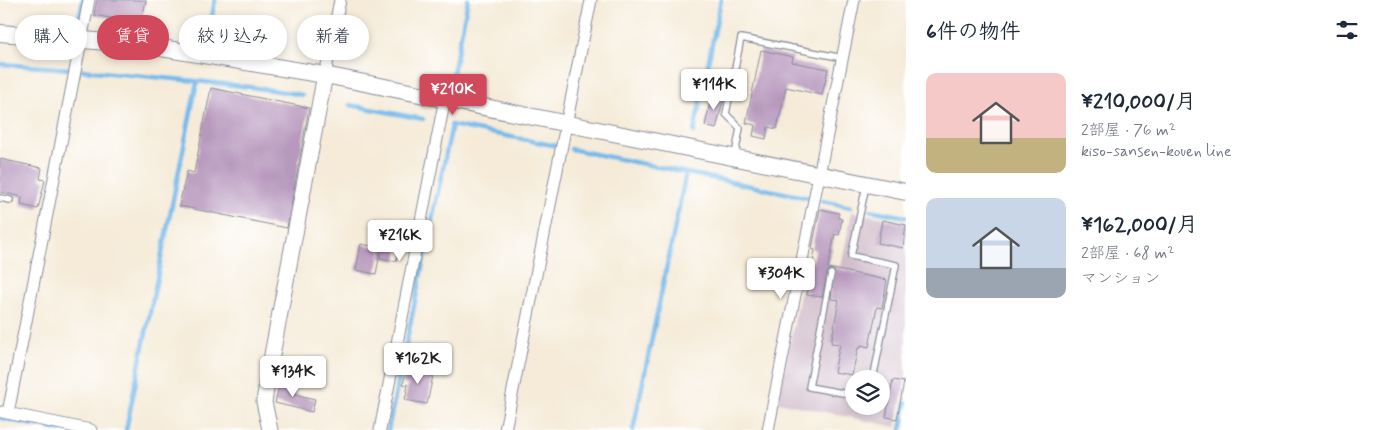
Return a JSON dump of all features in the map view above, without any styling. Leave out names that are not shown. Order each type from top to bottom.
[{"type":"main road","points":[[0,33],[15,34]]},
{"type":"main road","points":[[87,41],[143,45],[325,75],[567,122],[906,192]]},
{"type":"street","points":[[86,15],[89,0]]},
{"type":"street","points":[[270,430],[264,402],[268,376],[340,0]]},
{"type":"street","points":[[505,430],[591,0]]},
{"type":"street","points":[[768,430],[854,0]]},
{"type":"street","points":[[76,60],[4,412],[71,428],[91,430]]},
{"type":"street","points":[[380,430],[445,98]]},
{"type":"lane","points":[[734,157],[740,128],[726,114],[741,38],[843,58]]},
{"type":"lane","points":[[866,184],[851,256],[896,266],[876,370]]},
{"type":"lane","points":[[0,198],[10,200]]},
{"type":"lane","points":[[831,274],[809,387],[845,393]]},
{"type":"shaded area","points":[[852,212],[906,222],[906,378],[896,427],[778,402],[807,261],[841,267]]},
{"type":"building","points":[[97,0],[146,0],[143,15],[94,15]]},
{"type":"building","points":[[761,50],[793,57],[792,62],[828,69],[822,95],[786,87],[777,129],[768,127],[766,139],[753,136],[755,125],[746,123]]},
{"type":"building","points":[[211,88],[309,108],[287,228],[179,206],[187,171],[194,173]]},
{"type":"building","points":[[712,94],[724,97],[716,129],[705,126]]},
{"type":"building","points":[[0,159],[42,168],[40,179],[45,180],[38,209],[21,205],[22,197],[0,192]]},
{"type":"building","points":[[820,209],[839,213],[838,218],[842,219],[839,235],[835,234],[828,268],[887,280],[882,308],[877,307],[869,347],[861,345],[861,348],[858,348],[853,370],[845,370],[845,374],[834,372],[840,344],[831,343],[839,300],[831,299],[834,271],[830,269],[827,273],[822,297],[807,295],[815,250],[812,249]]},
{"type":"building","points":[[882,220],[906,225],[903,248],[878,243]]},
{"type":"building","points":[[383,242],[399,245],[396,261],[380,258]]},
{"type":"building","points":[[361,244],[381,248],[376,274],[356,270]]},
{"type":"building","points":[[412,366],[434,371],[427,404],[405,400],[408,385],[403,384],[406,371],[411,372]]},
{"type":"building","points":[[893,380],[904,382],[897,419],[886,417],[886,415],[890,415],[890,396]]},
{"type":"building","points":[[280,381],[296,385],[294,394],[315,399],[312,412],[275,403]]},
{"type":"waterway","points":[[80,15],[83,0]]},
{"type":"waterway","points":[[212,15],[215,0]]},
{"type":"waterway","points":[[451,83],[468,0]]},
{"type":"waterway","points":[[694,132],[721,0]]},
{"type":"waterway","points":[[0,64],[70,69]]},
{"type":"waterway","points":[[83,70],[220,83],[302,95]]},
{"type":"waterway","points":[[126,430],[197,82]]},
{"type":"waterway","points":[[350,105],[423,119]]},
{"type":"waterway","points":[[451,125],[557,146]]},
{"type":"waterway","points":[[388,430],[452,125]]},
{"type":"waterway","points":[[571,149],[809,198]]},
{"type":"waterway","points":[[633,430],[686,173]]},
{"type":"waterway","points":[[822,201],[851,207]]},
{"type":"waterway","points":[[870,210],[906,217]]},
{"type":"waterway","points":[[901,430],[906,403]]},
{"type":"waterway","points":[[0,418],[39,426]]},
{"type":"waterway","points":[[50,428],[60,430]]}]
